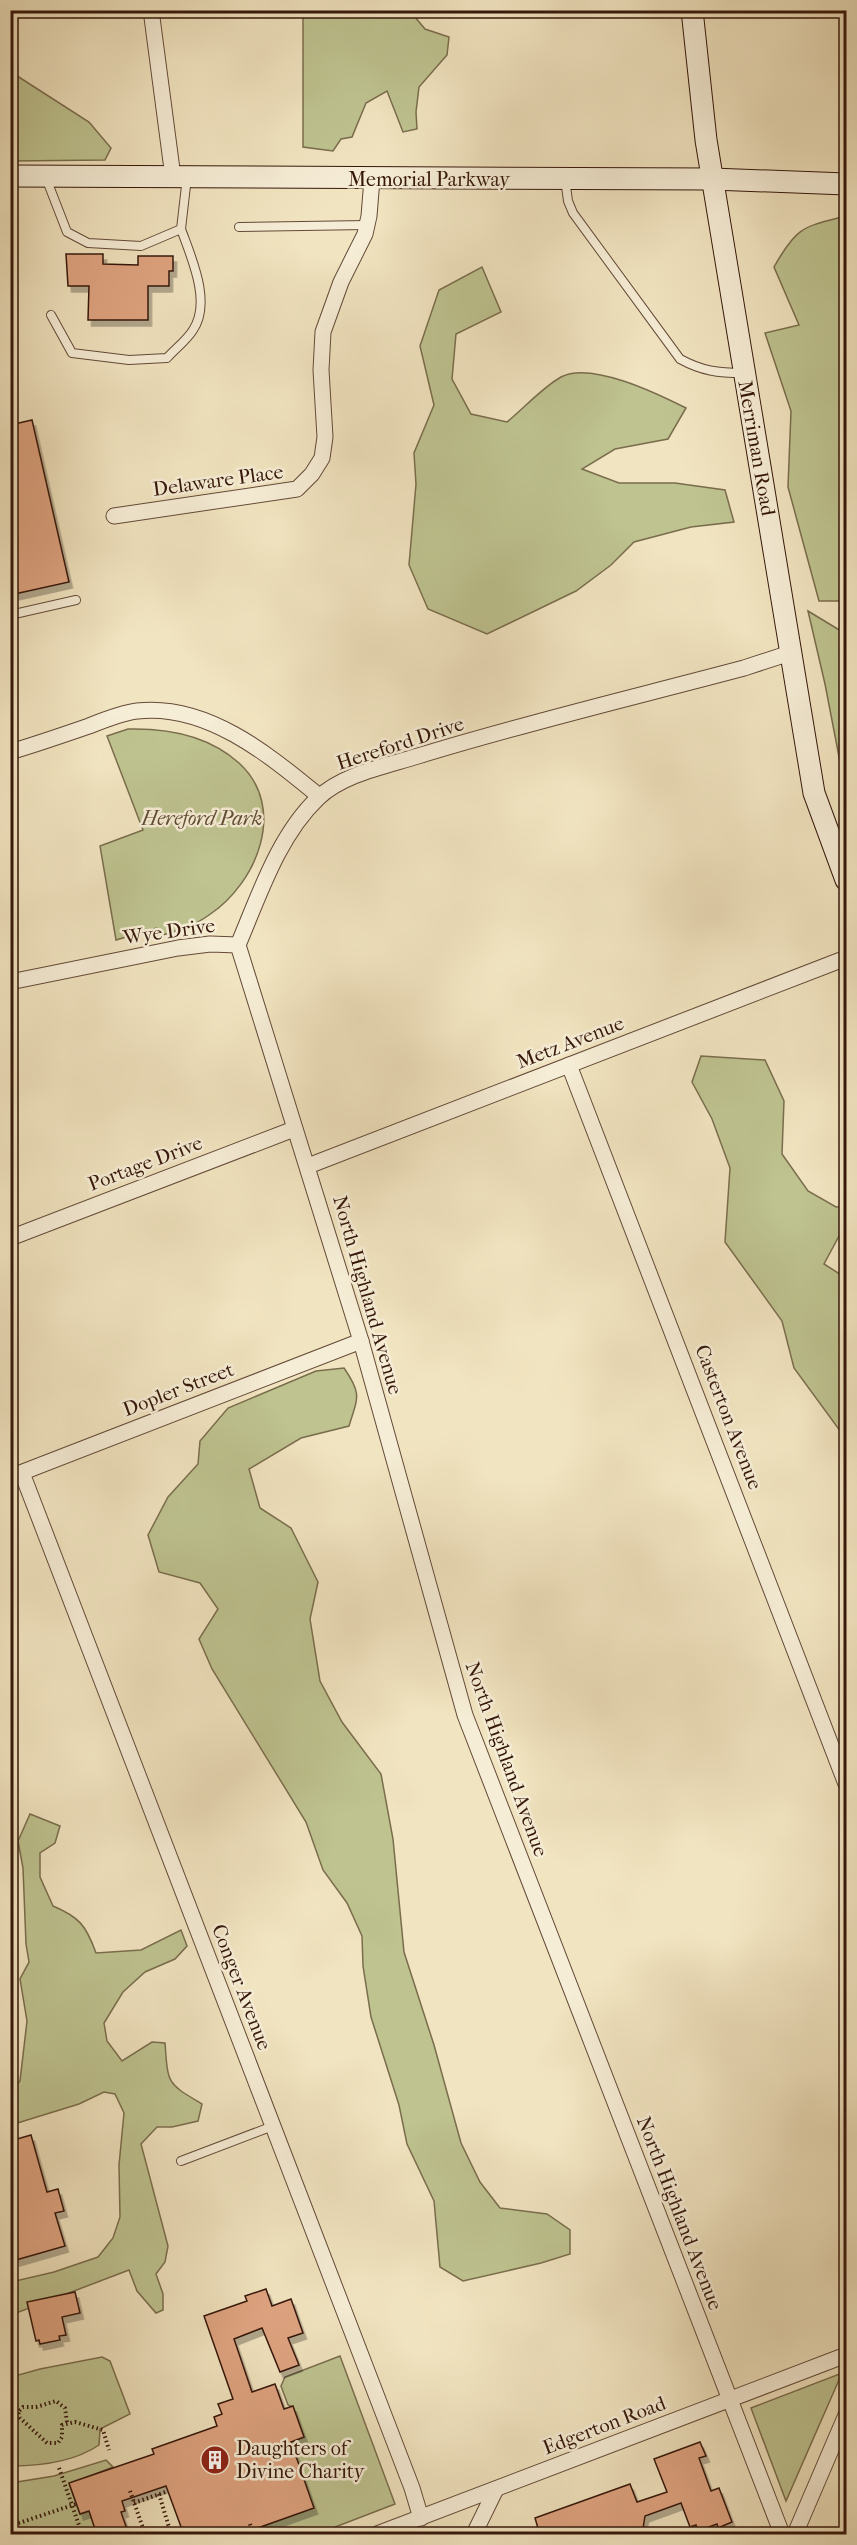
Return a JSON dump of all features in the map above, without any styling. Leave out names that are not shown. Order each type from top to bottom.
[{"type":"main road","name":"Merriman Road","points":[[692,10],[712,179],[814,793],[846,880]]},
{"type":"main road","name":"Memorial Parkway","points":[[10,176],[712,179],[846,184]]},
{"type":"street","points":[[151,10],[180,177]]},
{"type":"street","name":"Delaware Place","points":[[114,516],[297,489],[312,474],[322,458],[325,437],[321,370],[323,332],[341,282],[368,225],[372,179]]},
{"type":"street","name":"Hereford Drive","points":[[319,796],[359,775],[447,747],[744,668],[790,652]]},
{"type":"street","points":[[10,753],[136,711],[176,713],[199,718],[227,730],[319,796]]},
{"type":"street","name":"Wye Drive","points":[[10,982],[178,948],[210,944],[238,945],[285,842],[302,815],[319,796]]},
{"type":"street","name":"North Highland Avenue","points":[[238,945],[361,1341],[465,1715],[782,2535]]},
{"type":"street","name":"Metz Avenue","points":[[308,1166],[846,958]]},
{"type":"street","name":"Casterton Avenue","points":[[569,1065],[846,1784]]},
{"type":"street","name":"Portage Drive","points":[[10,1238],[294,1129]]},
{"type":"street","name":"Dopler Street","points":[[16,1475],[361,1341]]},
{"type":"street","name":"Conger Avenue","points":[[16,1475],[273,2126],[412,2488],[421,2518]]},
{"type":"street","name":"Edgerton Road","points":[[377,2535],[846,2355]]},
{"type":"street","points":[[795,2535],[846,2415]]},
{"type":"street","points":[[474,2535],[496,2489]]},
{"type":"lane","points":[[46,176],[67,232],[88,243],[141,246],[182,229]]},
{"type":"lane","points":[[51,315],[72,352],[129,360],[167,358],[195,329],[202,300],[195,266],[182,229],[180,177]]},
{"type":"lane","points":[[565,179],[568,201],[573,213],[680,359],[698,369],[715,373],[744,373]]},
{"type":"lane","points":[[239,226],[368,225]]},
{"type":"lane","points":[[10,615],[76,600]]},
{"type":"lane","points":[[182,2161],[273,2126]]},
{"type":"path","points":[[67,2422],[65,2408],[56,2401],[36,2407],[23,2407],[18,2412],[20,2418],[40,2439],[52,2444],[60,2441],[62,2425],[75,2422],[103,2430],[109,2450]]},
{"type":"path","points":[[58,2468],[74,2504],[82,2535]]},
{"type":"path","points":[[130,2491],[145,2535]]},
{"type":"path","points":[[134,2503],[168,2491]]},
{"type":"path","points":[[159,2494],[171,2535]]},
{"type":"path","points":[[10,2526],[74,2504]]},
{"type":"path","points":[[250,2524],[253,2535]]},
{"type":"green space","points":[[303,11],[410,11],[425,29],[449,37],[447,55],[419,87],[416,112],[417,129],[403,132],[387,91],[366,103],[352,137],[341,139],[333,151],[303,147]]},
{"type":"green space","points":[[11,72],[89,122],[111,148],[105,160],[11,161]]},
{"type":"green space","points":[[846,216],[846,601],[819,601],[788,487],[791,411],[765,333],[799,325],[774,267],[782,253],[802,230]]},
{"type":"green space","points":[[482,267],[501,312],[456,334],[452,379],[471,414],[507,422],[554,381],[574,373],[606,376],[642,388],[686,408],[668,439],[615,449],[582,469],[619,483],[675,483],[725,490],[734,522],[691,527],[634,542],[611,565],[576,591],[487,634],[428,609],[409,565],[416,484],[414,453],[434,405],[420,346],[439,290]]},
{"type":"green space","points":[[808,611],[846,634],[846,793],[825,684]]},
{"type":"green space","name":"Hereford Park","points":[[128,729],[158,730],[187,735],[227,753],[254,781],[262,801],[264,822],[253,865],[241,884],[209,915],[191,925],[159,936],[157,928],[116,940],[100,846],[143,830],[107,736]]},
{"type":"green space","points":[[701,1056],[765,1060],[784,1101],[782,1154],[808,1191],[836,1207],[846,1206],[846,1223],[824,1264],[846,1278],[846,1439],[794,1368],[782,1321],[725,1242],[730,1168],[712,1119],[692,1082]]},
{"type":"green space","points":[[344,1368],[354,1384],[357,1396],[349,1426],[301,1438],[249,1469],[260,1508],[291,1528],[318,1582],[310,1619],[320,1681],[342,1722],[381,1774],[393,1839],[404,1952],[434,2045],[461,2143],[480,2182],[500,2208],[547,2214],[570,2230],[570,2254],[463,2281],[440,2267],[434,2201],[407,2144],[399,2105],[371,2017],[363,1966],[362,1936],[347,1903],[323,1870],[306,1822],[212,1669],[199,1639],[218,1609],[200,1583],[159,1572],[148,1535],[168,1497],[198,1464],[200,1441],[228,1408],[316,1371]]},
{"type":"green space","points":[[30,1814],[60,1826],[55,1843],[40,1853],[40,1877],[53,1906],[80,1923],[89,1935],[96,1953],[141,1950],[181,1930],[187,1946],[175,1959],[145,1972],[123,1992],[104,2023],[107,2041],[122,2061],[152,2042],[165,2043],[167,2067],[172,2081],[182,2092],[202,2104],[198,2121],[172,2127],[157,2127],[141,2144],[168,2246],[165,2262],[156,2274],[163,2294],[163,2310],[156,2313],[137,2291],[129,2270],[11,2315],[11,2282],[54,2272],[98,2257],[113,2238],[120,2217],[119,2165],[124,2113],[115,2094],[104,2092],[79,2104],[11,2125],[11,2091],[20,2081],[27,2021],[20,1979],[29,1962],[26,1944],[23,1868],[18,1841]]},
{"type":"green space","points":[[340,2356],[395,2504],[317,2534],[238,2534],[291,2442],[304,2437],[293,2407],[288,2405],[281,2386],[285,2377]]},
{"type":"green space","points":[[102,2357],[110,2361],[130,2414],[100,2429],[99,2445],[89,2451],[45,2464],[11,2466],[11,2377]]},
{"type":"green space","points":[[842,2373],[786,2501],[751,2408]]},
{"type":"green space","points":[[106,2460],[113,2467],[69,2484],[80,2514],[89,2511],[97,2534],[11,2534],[11,2483],[54,2476]]},
{"type":"building","points":[[66,254],[103,254],[103,264],[138,265],[138,256],[173,256],[173,271],[169,271],[169,286],[148,286],[148,320],[88,320],[89,286],[68,286]]},
{"type":"building","points":[[32,420],[69,582],[10,595],[10,425]]},
{"type":"building","points":[[31,2135],[47,2192],[58,2189],[64,2211],[55,2213],[65,2246],[16,2260],[10,2241],[10,2141]]},
{"type":"building","name":"Daughters of Divine Charity","points":[[266,2289],[272,2306],[291,2299],[303,2333],[288,2338],[299,2365],[280,2372],[262,2328],[234,2339],[252,2392],[275,2384],[284,2409],[293,2406],[304,2437],[291,2442],[314,2508],[238,2535],[184,2535],[166,2486],[122,2501],[125,2511],[121,2512],[129,2535],[97,2535],[89,2511],[80,2514],[69,2483],[154,2454],[152,2449],[217,2426],[214,2417],[222,2414],[218,2404],[233,2399],[204,2316],[247,2301],[245,2296]]},
{"type":"building","points":[[75,2292],[80,2313],[62,2317],[66,2335],[59,2336],[60,2340],[40,2344],[39,2340],[36,2341],[27,2302]]},
{"type":"building","points":[[700,2442],[706,2456],[699,2458],[711,2491],[719,2488],[732,2522],[718,2528],[717,2524],[698,2531],[696,2525],[690,2527],[681,2503],[645,2516],[642,2535],[540,2535],[535,2518],[630,2484],[637,2502],[667,2492],[654,2459]]},
{"type":"place","name":"Daughters of Divine Charity","points":[[215,2460]]}]
